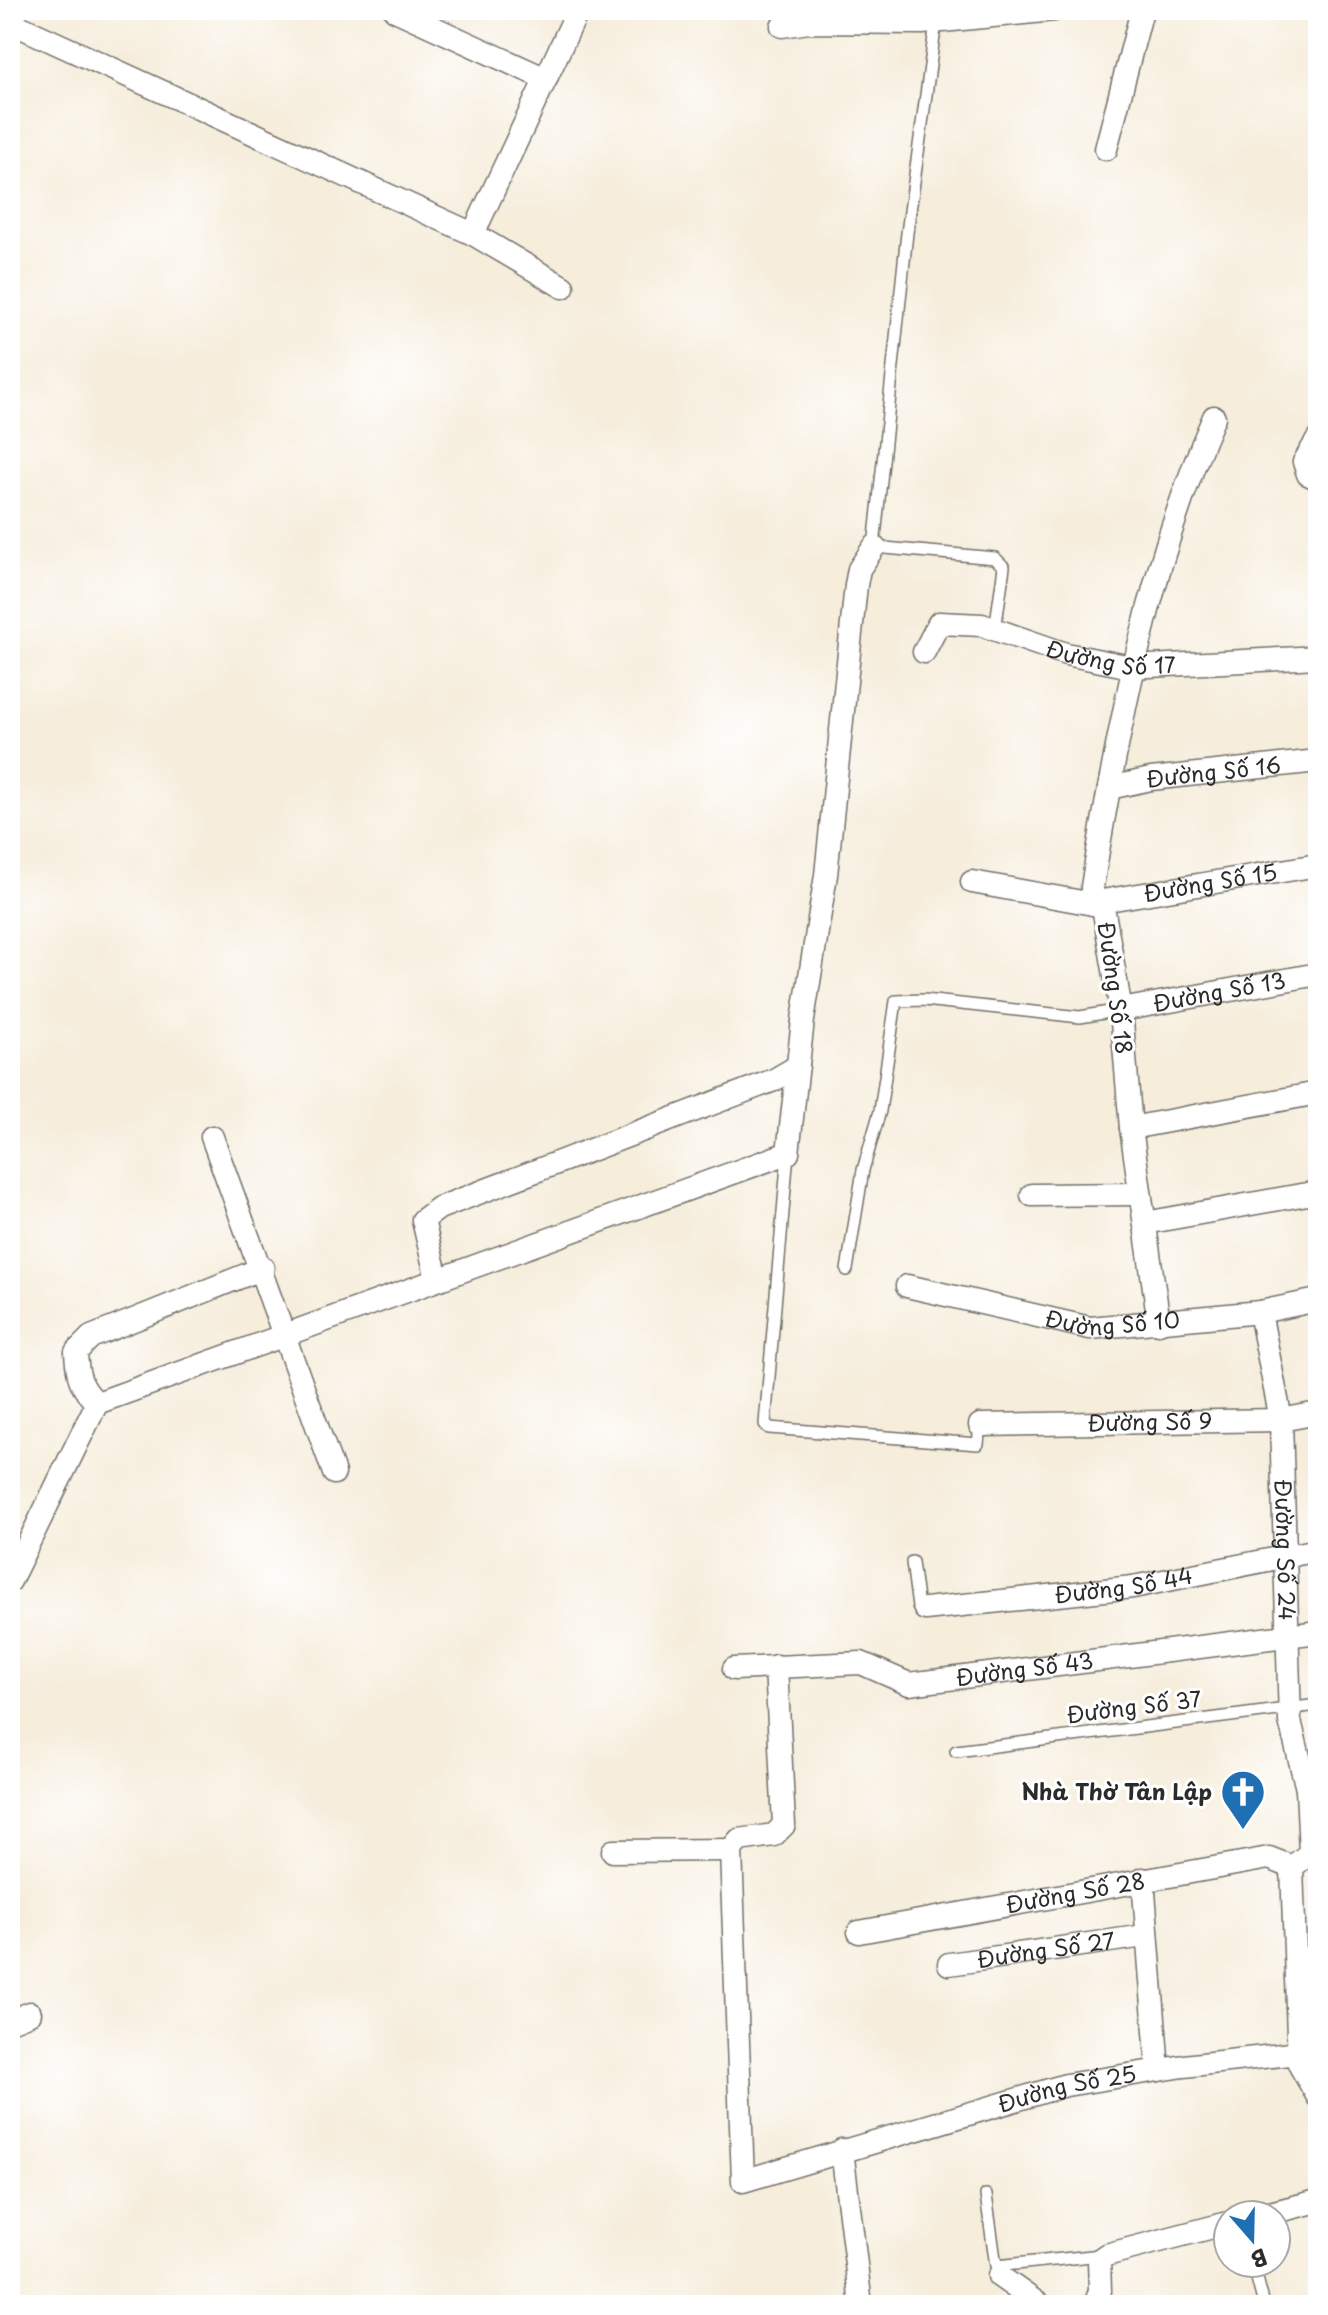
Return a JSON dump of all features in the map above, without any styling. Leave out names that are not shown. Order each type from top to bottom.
[{"type":"street","points":[[395,10],[546,79]]},
{"type":"street","points":[[473,234],[578,10]]},
{"type":"street","points":[[782,26],[809,22],[936,22],[1054,10]]},
{"type":"street","points":[[1106,149],[1142,10]]},
{"type":"street","points":[[10,22],[473,234],[563,287]]},
{"type":"street","name":"Đường Số 18","points":[[1159,1323],[1131,1128],[1121,1010],[1098,902],[1109,788],[1131,667],[1189,474],[1214,417]]},
{"type":"street","points":[[1318,439],[1304,469],[1318,479]]},
{"type":"street","points":[[10,1581],[97,1403],[788,1153],[826,875],[856,585],[859,569],[874,547]]},
{"type":"street","name":"Đường Số 17","points":[[924,652],[939,623],[982,625],[1066,654],[1131,667],[1318,657]]},
{"type":"street","name":"Đường Số 16","points":[[1109,788],[1151,779],[1318,761]]},
{"type":"street","name":"Đường Số 15","points":[[972,882],[1098,902],[1318,865]]},
{"type":"street","name":"Đường Số 13","points":[[1121,1010],[1318,974]]},
{"type":"street","points":[[437,1279],[423,1220],[439,1208],[774,1080],[798,1066]]},
{"type":"street","points":[[1131,1128],[1318,1093]]},
{"type":"street","points":[[212,1137],[263,1268],[334,1473]]},
{"type":"street","points":[[1145,1223],[1318,1192]]},
{"type":"street","points":[[1032,1195],[1140,1194]]},
{"type":"street","points":[[97,1403],[77,1377],[76,1352],[91,1337],[263,1268]]},
{"type":"street","name":"Đường Số 10","points":[[907,1286],[1090,1328],[1260,1312],[1318,1300]]},
{"type":"street","name":"Đường Số 24","points":[[1260,1312],[1281,1420],[1290,1707],[1313,1788],[1314,1853]]},
{"type":"street","name":"Đường Số 9","points":[[980,1425],[1281,1420],[1318,1413]]},
{"type":"street","name":"Đường Số 44","points":[[925,1609],[1133,1587],[1318,1550]]},
{"type":"street","name":"Đường Số 43","points":[[734,1669],[861,1663],[909,1684],[1318,1632]]},
{"type":"street","points":[[613,1851],[731,1850],[739,1840],[774,1835],[784,1825],[776,1666]]},
{"type":"street","name":"Đường Số 25","points":[[731,1850],[743,2181],[1066,2085],[1299,2053]]},
{"type":"street","points":[[1314,1853],[1292,1867],[1299,2064],[1318,2097]]},
{"type":"street","name":"Đường Số 28","points":[[859,1932],[1269,1858],[1292,1867]]},
{"type":"street","name":"Đường Số 27","points":[[1143,1879],[1145,1936],[1158,2070]]},
{"type":"street","name":"Đường Số 27","points":[[949,1964],[1145,1936]]},
{"type":"street","points":[[842,2150],[861,2305]]},
{"type":"street","points":[[1292,2208],[1318,2201]]},
{"type":"street","points":[[1095,2305],[1099,2301],[1099,2260],[1106,2255],[1212,2227]]},
{"type":"street","points":[[999,2276],[1040,2305]]},
{"type":"lane","points":[[936,22],[907,233],[874,547],[995,558],[1004,567],[995,630]]},
{"type":"lane","points":[[847,1270],[863,1170],[880,1111],[896,1001],[924,1000],[1080,1017],[1121,1010]]},
{"type":"lane","points":[[788,1153],[765,1424],[769,1428],[840,1436],[978,1444],[980,1425]]},
{"type":"lane","points":[[912,1562],[918,1607],[925,1609]]},
{"type":"lane","name":"Đường Số 37","points":[[956,1751],[1318,1705]]},
{"type":"lane","points":[[986,2195],[996,2266],[1106,2255]]},
{"type":"lane","points":[[1257,2279],[1264,2305]]},
{"type":"place","name":"Nhà Thờ Tân Lập","points":[[1243,1831]]}]
